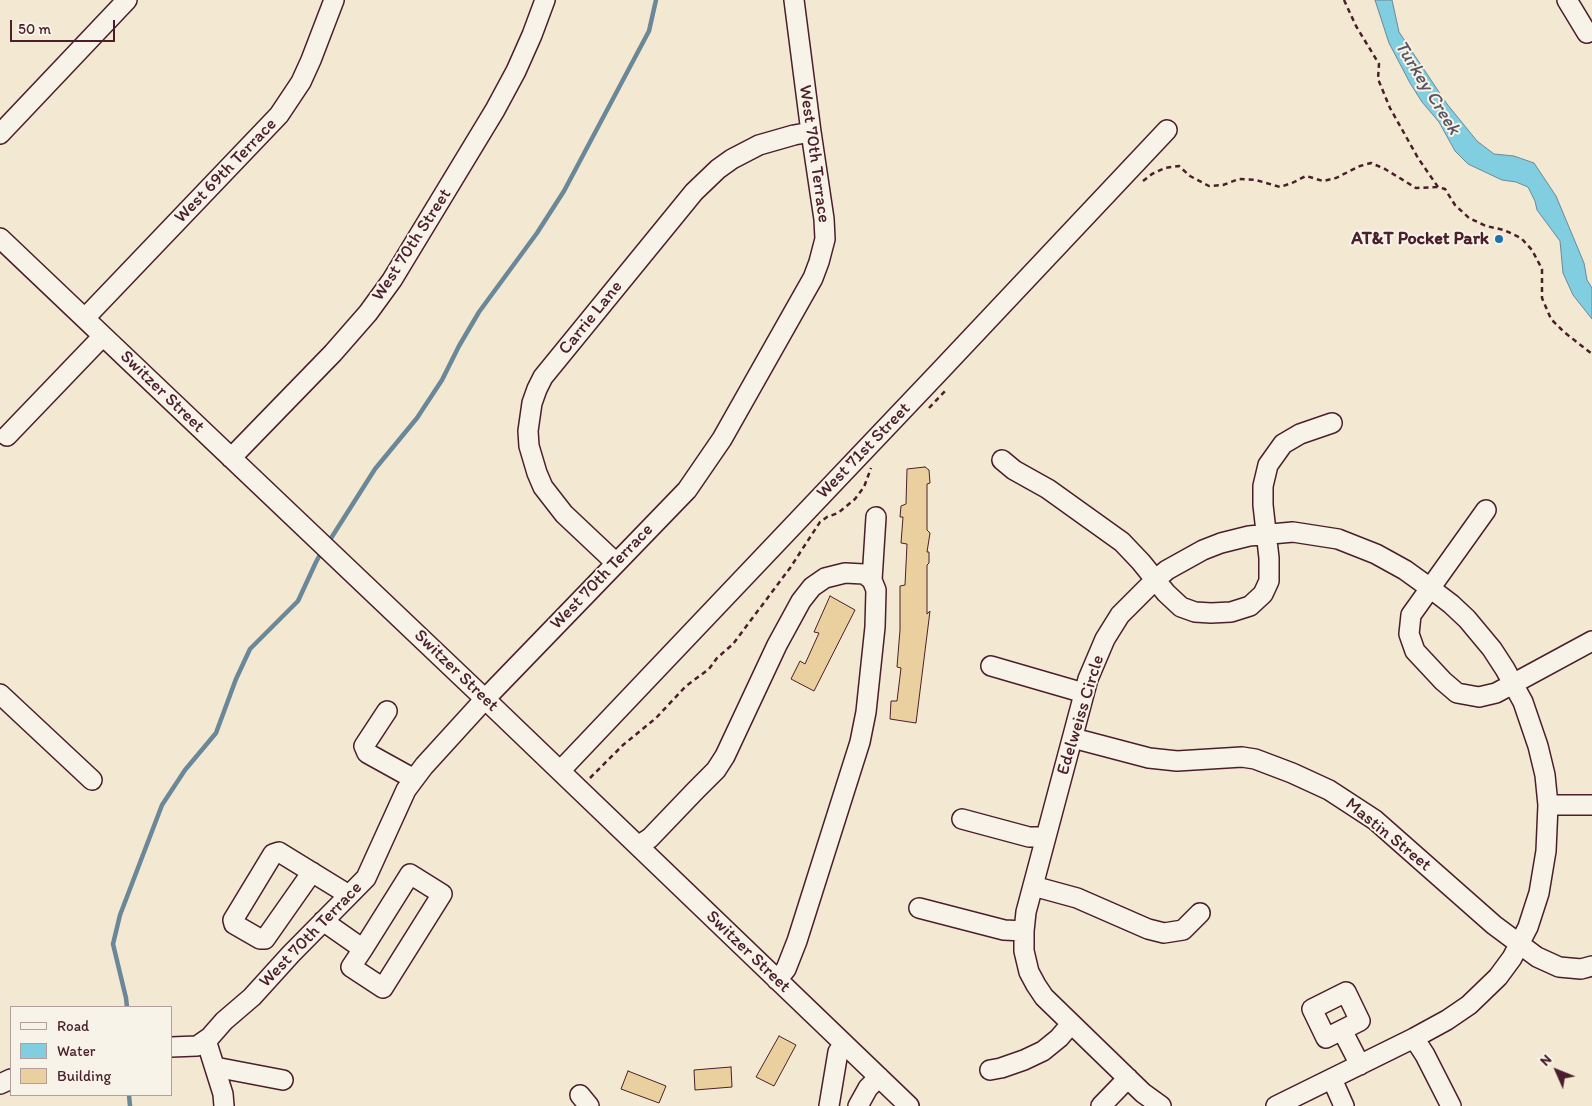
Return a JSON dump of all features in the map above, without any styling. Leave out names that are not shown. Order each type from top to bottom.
[{"type":"street","points":[[0,134],[127,0]]},
{"type":"street","name":"West 69th Terrace","points":[[85,318],[279,115],[301,82],[334,0]]},
{"type":"street","name":"West 70th Street","points":[[231,458],[334,353],[392,280],[495,110],[516,71],[545,0]]},
{"type":"street","name":"West 70th Terrace","points":[[206,1040],[224,1021],[252,997],[291,954],[366,878],[406,790],[424,766],[485,699],[687,490],[727,431],[813,278],[825,238],[824,218],[794,0]]},
{"type":"street","points":[[1567,0],[1587,33]]},
{"type":"street","name":"West 71st Street","points":[[560,771],[1167,130]]},
{"type":"street","name":"Carrie Lane","points":[[616,564],[559,508],[543,486],[536,472],[529,446],[528,431],[537,389],[543,377],[688,199],[718,169],[732,159],[759,145],[811,132]]},
{"type":"street","name":"Switzer Street","points":[[0,238],[485,699],[909,1106]]},
{"type":"street","points":[[7,436],[103,336]]},
{"type":"street","points":[[1002,460],[1014,470],[1048,489],[1122,542],[1166,593],[1182,607],[1195,612],[1231,612],[1250,606],[1263,594],[1269,581],[1263,486],[1268,465],[1283,444],[1300,434],[1332,423]]},
{"type":"street","points":[[1486,510],[1411,615],[1409,634],[1415,651],[1457,693],[1479,697],[1496,692],[1592,641]]},
{"type":"street","points":[[778,980],[786,969],[797,941],[860,742],[866,712],[876,627],[876,590],[872,580],[876,517]]},
{"type":"street","name":"Edelweiss Circle","points":[[1161,1106],[1137,1100],[1128,1078],[1071,1024],[1036,985],[1024,951],[1026,912],[1084,693],[1094,663],[1120,615],[1167,570],[1203,550],[1249,536],[1292,532],[1321,536],[1356,545],[1376,554],[1405,570],[1451,604],[1467,619],[1492,649],[1523,702],[1538,746],[1545,775],[1548,806],[1546,851],[1539,893],[1528,927],[1512,958],[1498,977],[1469,1005],[1447,1020],[1276,1106]]},
{"type":"street","points":[[638,846],[650,838],[716,770],[725,756],[777,645],[801,601],[812,587],[825,578],[845,573],[864,574],[872,580]]},
{"type":"street","points":[[991,666],[1084,693]]},
{"type":"street","points":[[0,694],[92,780]]},
{"type":"street","points":[[387,711],[364,746],[367,753],[414,779]]},
{"type":"street","name":"Mastin Street","points":[[1073,738],[1150,758],[1177,761],[1226,757],[1248,758],[1292,773],[1329,790],[1375,820],[1494,925],[1537,957],[1559,967],[1581,968],[1592,966]]},
{"type":"street","points":[[1548,806],[1592,805]]},
{"type":"street","points":[[962,819],[1029,837],[1046,837]]},
{"type":"street","points":[[312,872],[265,939],[260,939],[234,924],[232,920],[273,854],[278,852],[312,872],[349,895]]},
{"type":"street","points":[[410,874],[442,894],[383,988],[351,967],[362,949],[410,874]]},
{"type":"street","points":[[1033,886],[1077,898],[1148,929],[1164,933],[1182,930],[1200,913]]},
{"type":"street","points":[[919,908],[1004,930],[1024,931]]},
{"type":"street","points":[[323,921],[362,949]]},
{"type":"street","points":[[990,1070],[1001,1068],[1043,1051],[1071,1024]]},
{"type":"street","points":[[1342,1030],[1360,1065]]},
{"type":"street","points":[[1414,1038],[1425,1055],[1451,1106]]},
{"type":"street","points":[[172,1047],[196,1046],[206,1040],[224,1094],[224,1106]]},
{"type":"street","points":[[829,1106],[838,1052],[844,1044]]},
{"type":"street","points":[[215,1067],[283,1080]]},
{"type":"street","points":[[858,1106],[868,1088],[879,1076]]},
{"type":"street","points":[[1102,1106],[1128,1078]]},
{"type":"street","points":[[1332,1079],[1344,1106]]},
{"type":"path","points":[[1344,0],[1356,26],[1378,64],[1378,79],[1390,108],[1418,158],[1438,187]]},
{"type":"path","points":[[1138,186],[1152,174],[1165,168],[1179,166],[1190,176],[1209,186],[1224,185],[1239,179],[1256,180],[1280,187],[1292,184],[1306,176],[1323,181],[1336,178],[1360,166],[1371,163],[1385,169],[1416,188],[1445,188],[1455,205],[1469,218],[1521,238],[1532,250],[1542,269],[1542,298],[1551,319],[1592,354]]},
{"type":"path","points":[[924,411],[951,384]]},
{"type":"path","points":[[587,782],[623,745],[656,718],[686,686],[709,669],[717,658],[733,644],[790,568],[820,522],[827,517],[838,514],[864,487],[873,464]]},
{"type":"water","name":"Turkey Creek","points":[[1375,0],[1392,0],[1399,32],[1447,104],[1477,141],[1494,154],[1514,156],[1534,163],[1556,196],[1584,263],[1587,280],[1592,288],[1592,319],[1573,295],[1563,273],[1560,241],[1537,210],[1528,187],[1516,182],[1502,180],[1468,164],[1455,151],[1439,122],[1422,102],[1410,83],[1389,43]]},
{"type":"building","points":[[925,467],[929,470],[930,483],[927,484],[927,530],[930,533],[927,552],[929,552],[929,563],[927,565],[927,614],[930,611],[916,723],[890,719],[891,701],[897,701],[901,668],[897,667],[900,630],[900,586],[905,585],[907,544],[901,543],[903,517],[900,517],[901,506],[906,504],[907,469]]},
{"type":"building","points":[[830,596],[855,610],[814,691],[791,679],[800,661],[805,664],[819,633],[814,632]]},
{"type":"building","points":[[779,1036],[796,1045],[774,1086],[756,1077]]},
{"type":"building","points":[[731,1067],[732,1087],[695,1090],[694,1070]]},
{"type":"building","points":[[628,1071],[666,1086],[659,1103],[621,1089]]},
{"type":"waterway","points":[[328,543],[375,469],[417,418],[442,380],[479,312],[537,233],[564,191],[649,31],[656,0]]},
{"type":"waterway","points":[[127,1006],[113,944],[120,915],[162,805],[185,770],[216,733],[236,679],[250,649],[298,601],[322,551]]},
{"type":"waterway","points":[[129,1096],[130,1106]]},
{"type":"place","name":"AT&T Pocket Park","points":[[1499,239]]}]
